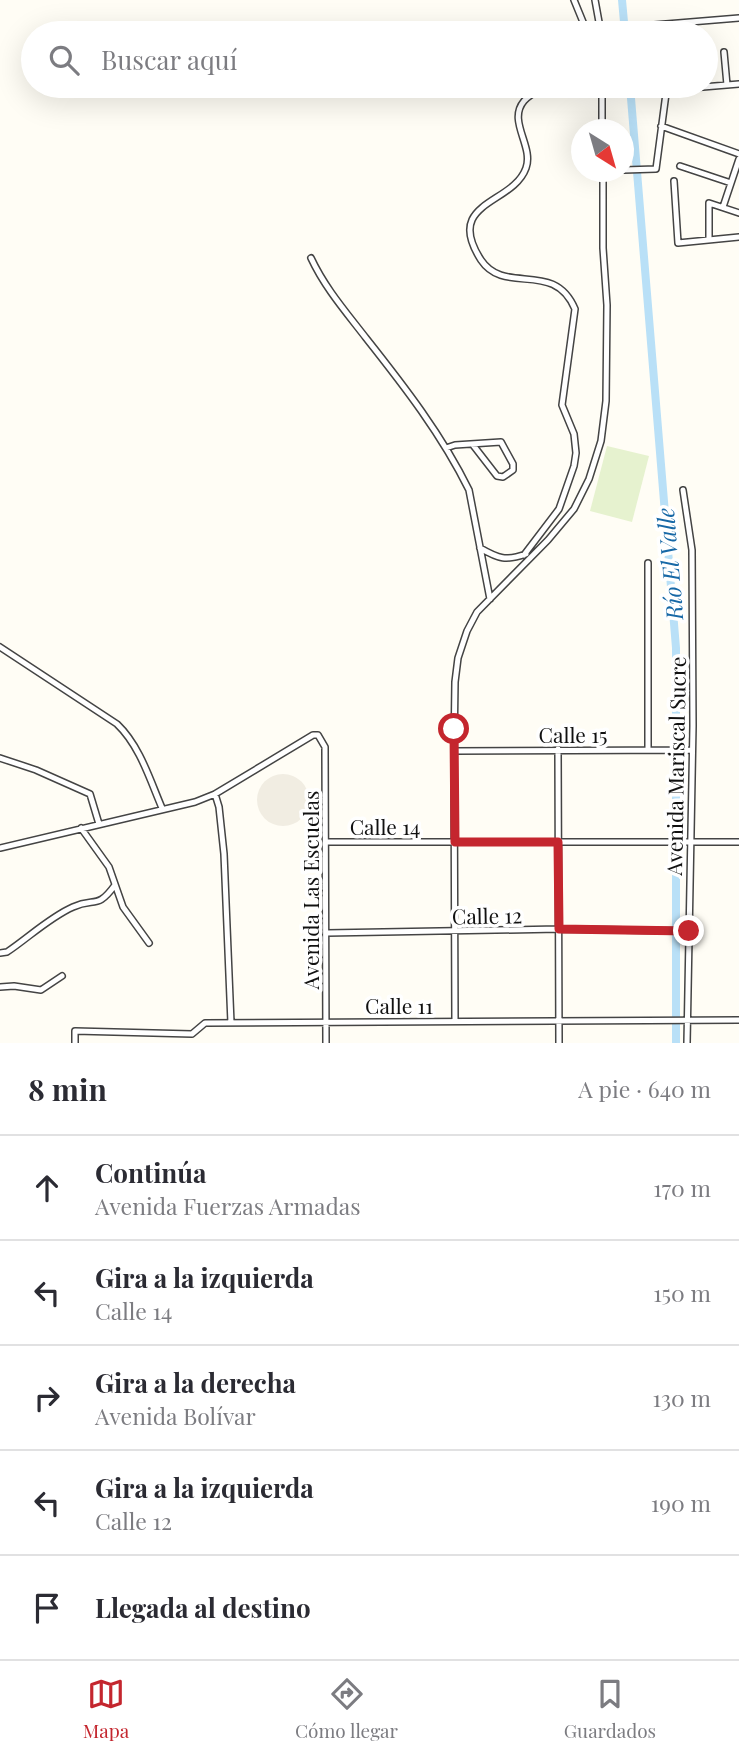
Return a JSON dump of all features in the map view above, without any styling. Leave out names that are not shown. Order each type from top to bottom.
[{"type":"street","points":[[574,0],[583,21]]},
{"type":"street","points":[[595,0],[599,21]]},
{"type":"street","points":[[703,21],[739,18]]},
{"type":"street","points":[[724,52],[727,85]]},
{"type":"street","points":[[718,86],[739,84]]},
{"type":"street","points":[[524,555],[559,509],[574,466],[574,434],[562,405],[575,309],[569,295],[562,288],[548,282],[508,277],[488,268],[474,245],[471,225],[476,213],[484,205],[516,184],[523,174],[528,154],[519,125],[519,112],[527,98]]},
{"type":"street","points":[[602,98],[602,119]]},
{"type":"street","points":[[634,170],[656,169],[665,98]]},
{"type":"street","points":[[661,126],[739,156],[723,207]]},
{"type":"street","points":[[680,166],[731,183]]},
{"type":"street","points":[[674,181],[678,243],[739,237]]},
{"type":"street","points":[[455,1021],[454,751],[458,658],[477,612],[538,550],[573,509],[589,479],[601,441],[606,401],[607,332],[603,182]]},
{"type":"street","points":[[709,240],[709,203],[739,214]]},
{"type":"street","points":[[311,258],[331,294],[421,410],[469,490],[490,599]]},
{"type":"street","points":[[446,448],[473,445],[501,442],[513,464],[513,470],[503,477],[498,476],[473,445]]},
{"type":"street","name":"Avenida Mariscal Sucre","points":[[683,490],[692,550],[687,1043]]},
{"type":"street","points":[[480,548],[510,560],[538,550]]},
{"type":"street","points":[[648,563],[648,750]]},
{"type":"street","points":[[0,647],[117,724],[126,733],[145,767],[162,808]]},
{"type":"street","name":"Avenida Las Escuelas","points":[[215,794],[313,735],[321,738],[326,747],[326,1043]]},
{"type":"street","points":[[558,749],[559,1043]]},
{"type":"street","name":"Calle 15","points":[[454,751],[692,750]]},
{"type":"street","points":[[0,758],[90,793],[99,824]]},
{"type":"street","points":[[0,848],[195,802],[215,794],[219,807],[223,854],[231,1023]]},
{"type":"street","points":[[81,828],[109,867],[123,907],[149,943]]},
{"type":"street","name":"Calle 14","points":[[326,842],[739,842]]},
{"type":"street","points":[[0,953],[7,952],[72,907],[105,898],[115,885]]},
{"type":"street","name":"Calle 12","points":[[327,933],[559,929],[689,931]]},
{"type":"street","points":[[0,988],[14,986],[41,990],[62,976]]},
{"type":"street","name":"Calle 11","points":[[75,1043],[75,1031],[192,1034],[205,1023],[739,1020]]},
{"type":"green space","points":[[607,446],[649,456],[632,522],[590,511]]},
{"type":"shaded area","points":[[283,774],[293,776],[301,782],[307,790],[307,810],[301,818],[293,824],[283,826],[273,824],[265,818],[259,810],[257,800],[259,790],[265,782],[273,776]]},
{"type":"waterway","name":"Río El Valle","points":[[622,0],[624,21]]},
{"type":"waterway","name":"Río El Valle","points":[[631,98],[676,648],[676,1043]]},
{"type":"route","points":[[454,729],[455,842],[558,842],[559,929],[689,931]]}]
